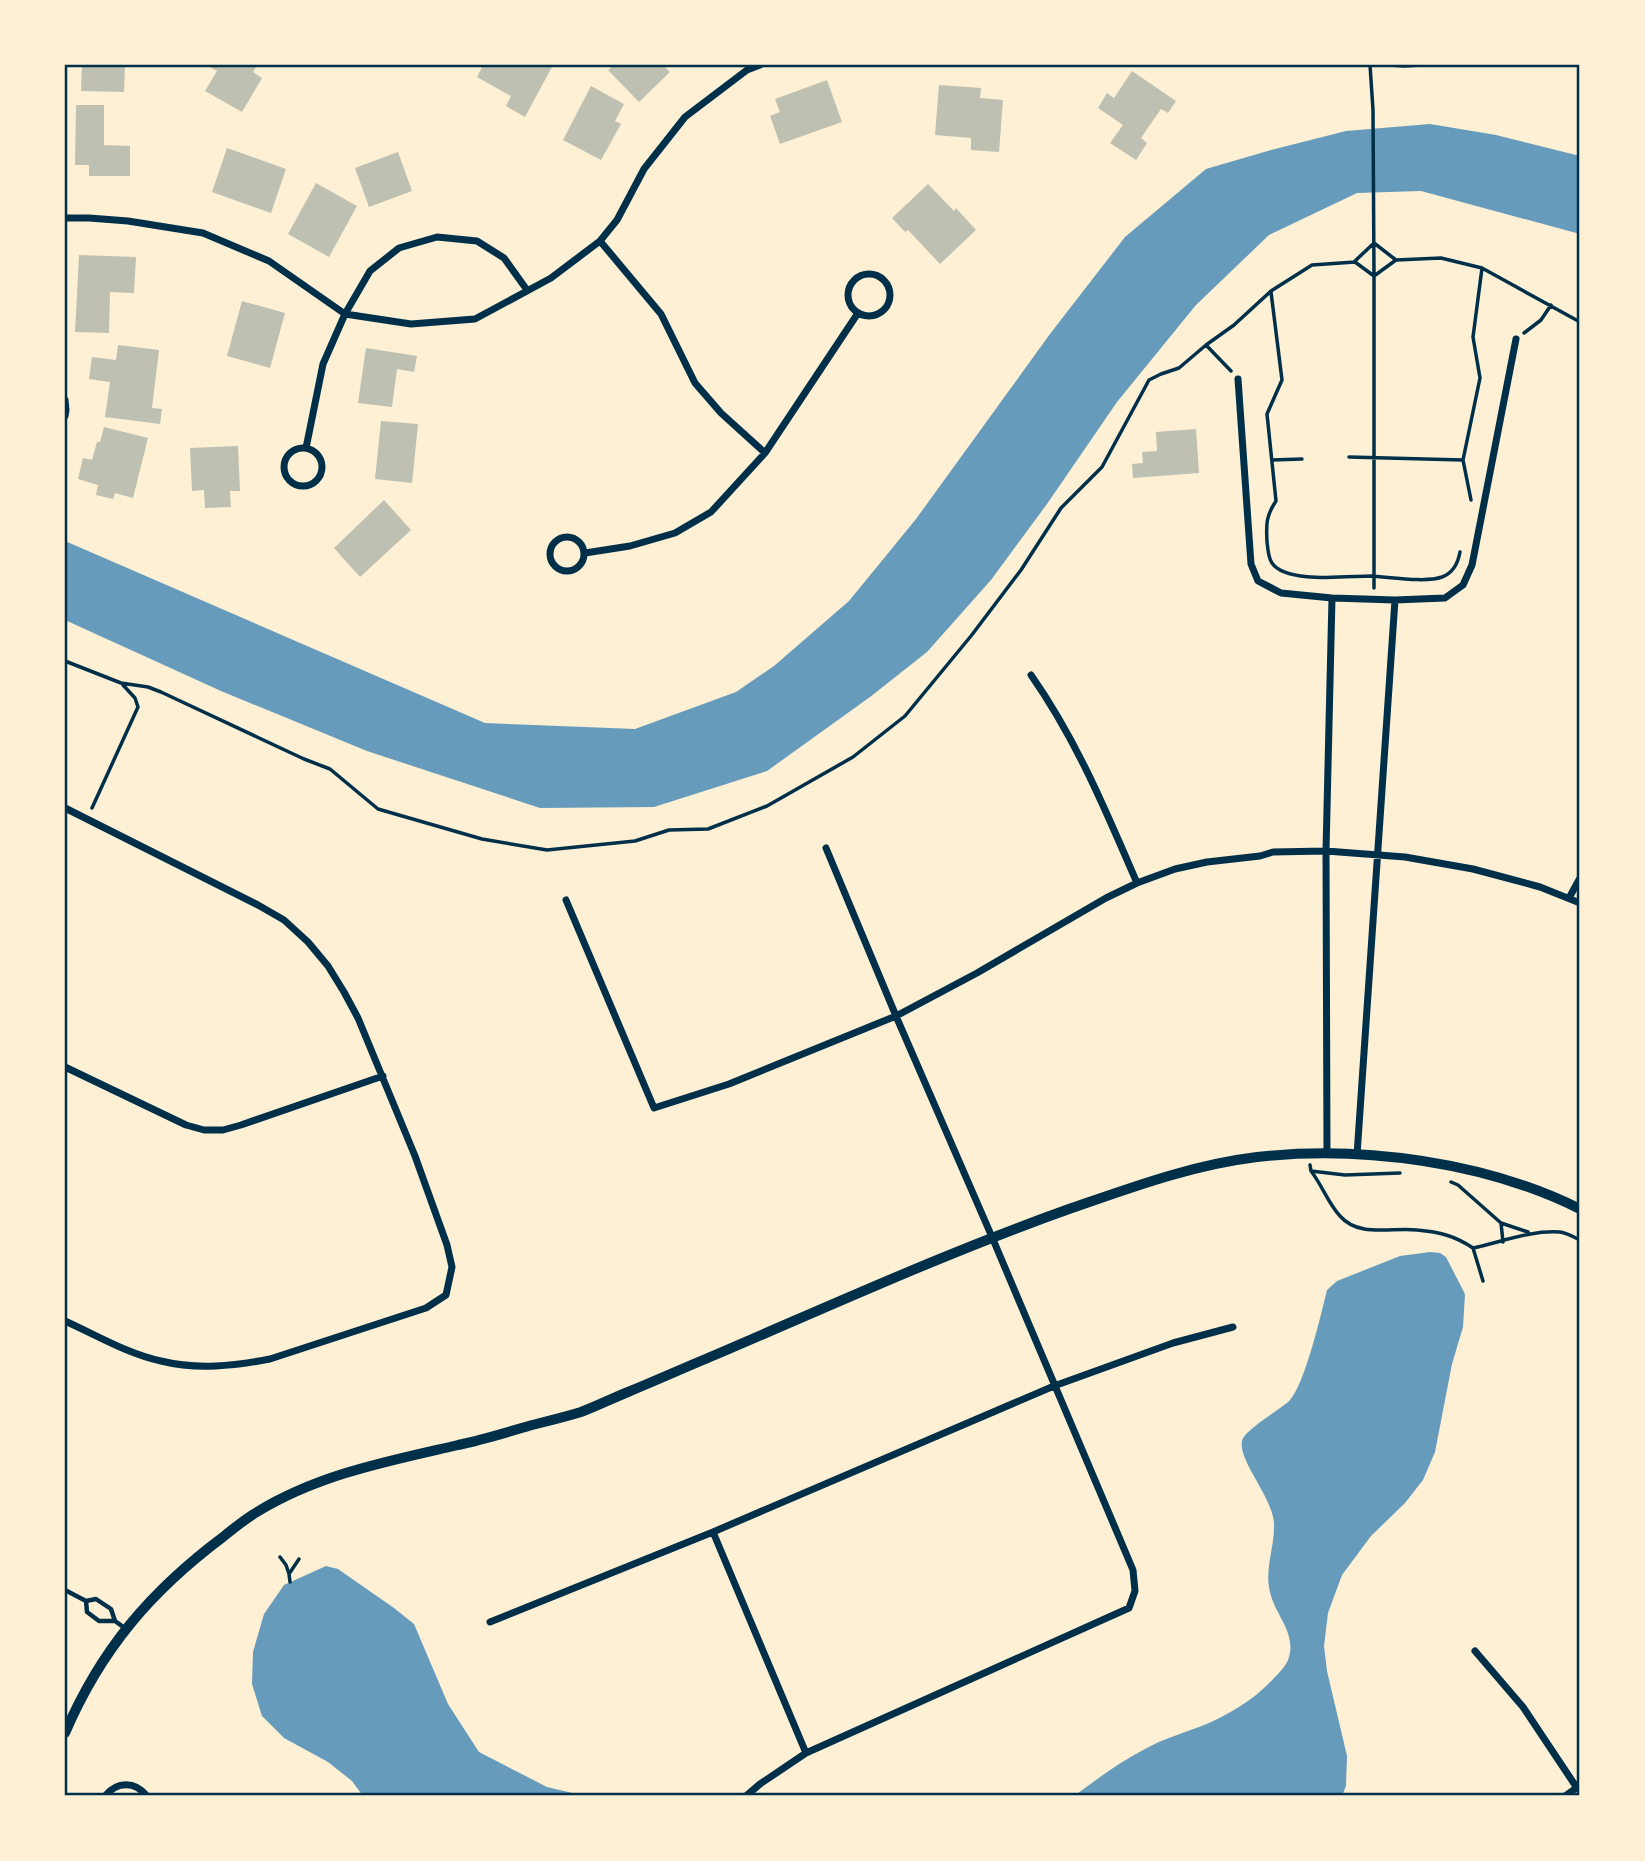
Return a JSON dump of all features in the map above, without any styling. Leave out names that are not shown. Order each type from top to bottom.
[{"type":"street","points":[[65,218],[128,222],[204,233],[269,261],[345,314],[411,324],[475,319],[551,278],[600,241],[617,220],[644,169],[685,117],[747,70],[760,65]]},
{"type":"street","points":[[306,448],[323,364],[345,314],[370,271],[399,248],[437,237],[477,241],[504,258],[527,290]]},
{"type":"street","points":[[600,241],[661,314],[695,383],[721,413],[765,453]]},
{"type":"street","points":[[864,274],[881,277],[890,290],[887,306],[874,315],[858,313],[849,300],[851,284],[864,274]]},
{"type":"street","points":[[585,553],[630,546],[675,533],[711,512],[765,453],[858,313]]},
{"type":"street","points":[[1238,379],[1251,564],[1258,581],[1281,593],[1332,598],[1445,598],[1464,585],[1472,565],[1516,338]]},
{"type":"street","points":[[65,400],[65,416]]},
{"type":"street","points":[[306,448],[313,450],[318,456],[321,470],[314,482],[300,485],[287,478],[284,463],[292,451],[306,448]]},
{"type":"street","points":[[566,537],[579,541],[585,553],[580,565],[569,571],[556,567],[550,555],[555,543],[566,537]]},
{"type":"street","points":[[1327,1154],[1326,851],[1332,598]]},
{"type":"street","points":[[1357,1155],[1395,600]]},
{"type":"street","points":[[1031,675],[1073,743],[1137,883]]},
{"type":"street","points":[[65,808],[233,891],[284,920],[308,942],[328,966],[358,1018],[415,1156],[447,1245],[452,1267],[446,1295],[426,1308],[270,1359],[225,1366],[181,1365],[160,1361],[139,1355],[65,1321]]},
{"type":"street","points":[[746,1796],[806,1753],[1129,1608],[1135,1591],[1133,1570],[826,848]]},
{"type":"street","points":[[566,900],[654,1108],[729,1084],[896,1016],[977,973],[1106,898],[1175,869],[1273,852],[1326,851],[1405,857],[1474,869],[1540,887],[1580,903]]},
{"type":"street","points":[[1569,898],[1580,878]]},
{"type":"street","points":[[65,1067],[167,1117],[204,1130],[223,1130],[241,1125],[383,1076]]},
{"type":"street","points":[[65,1733],[84,1691],[102,1661],[162,1587],[192,1560],[255,1513],[289,1494],[326,1479],[382,1462],[464,1444],[583,1411],[992,1237],[1138,1184],[1199,1167],[1255,1157],[1357,1155],[1414,1160],[1478,1171],[1526,1186],[1580,1209]]},
{"type":"street","points":[[490,1622],[713,1532],[1054,1386],[1173,1343],[1233,1327]]},
{"type":"street","points":[[713,1532],[806,1753]]},
{"type":"street","points":[[1475,1651],[1523,1707],[1578,1787],[1566,1796]]},
{"type":"street","points":[[105,1796],[112,1788],[127,1784],[141,1789],[147,1796]]},
{"type":"lane","points":[[65,1589],[86,1601],[96,1599],[111,1609],[115,1620],[126,1629]]},
{"type":"lane","points":[[86,1601],[87,1612],[99,1621],[115,1620]]},
{"type":"path","points":[[1370,65],[1374,243],[1374,599]]},
{"type":"path","points":[[1389,65],[1421,65]]},
{"type":"path","points":[[1374,243],[1396,260]]},
{"type":"path","points":[[1354,262],[1374,243]]},
{"type":"path","points":[[1374,276],[1396,260],[1441,258],[1482,268],[1580,322]]},
{"type":"path","points":[[65,661],[121,683],[161,692],[330,768],[378,809],[482,839],[547,850],[635,841],[669,830],[708,829],[767,806],[853,757],[905,716],[1021,570],[1060,508],[1102,467],[1149,380],[1179,368],[1234,325],[1271,291],[1311,265],[1354,262],[1374,276]]},
{"type":"path","points":[[1469,510],[1471,498],[1464,460],[1480,377],[1473,337],[1482,268]]},
{"type":"path","points":[[1271,291],[1282,380],[1268,414],[1276,501],[1266,521],[1268,554],[1272,563],[1286,574],[1303,576],[1442,578],[1453,570],[1461,545]]},
{"type":"path","points":[[1516,338],[1541,320],[1551,305]]},
{"type":"path","points":[[1206,345],[1238,379]]},
{"type":"path","points":[[1349,457],[1464,460]]},
{"type":"path","points":[[1272,460],[1302,459]]},
{"type":"path","points":[[87,818],[138,707],[135,698],[121,683]]},
{"type":"path","points":[[1306,1154],[1311,1171],[1341,1218],[1357,1228],[1435,1232],[1456,1237],[1474,1248],[1530,1233],[1562,1232],[1580,1240]]},
{"type":"path","points":[[1311,1171],[1345,1175],[1411,1172]]},
{"type":"path","points":[[1442,1178],[1458,1185],[1501,1223],[1530,1233]]},
{"type":"path","points":[[1501,1223],[1503,1242]]},
{"type":"path","points":[[1474,1248],[1483,1281]]},
{"type":"path","points":[[280,1558],[286,1565],[290,1581]]},
{"type":"path","points":[[289,1574],[299,1559]]},
{"type":"water","points":[[1430,124],[1496,135],[1580,156],[1580,234],[1421,191],[1357,193],[1269,235],[1196,305],[1117,402],[991,580],[927,652],[767,771],[654,807],[540,808],[367,751],[221,691],[65,620],[65,541],[485,723],[635,729],[736,692],[774,666],[849,601],[916,519],[1050,334],[1125,237],[1206,169],[1346,131]]},
{"type":"water","points":[[1430,1252],[1446,1257],[1465,1294],[1463,1327],[1452,1364],[1435,1452],[1423,1480],[1405,1503],[1371,1536],[1342,1575],[1328,1613],[1324,1646],[1327,1671],[1347,1756],[1346,1786],[1342,1796],[1074,1796],[1145,1749],[1240,1707],[1285,1666],[1289,1657],[1290,1640],[1268,1583],[1274,1524],[1268,1502],[1245,1459],[1242,1441],[1249,1431],[1290,1400],[1296,1391],[1312,1348],[1327,1290],[1337,1281],[1400,1256]]},
{"type":"water","points":[[326,1566],[338,1569],[414,1624],[448,1704],[479,1752],[547,1787],[585,1796],[363,1796],[352,1781],[328,1762],[284,1738],[262,1716],[252,1684],[253,1652],[264,1614],[284,1585]]},
{"type":"building","points":[[82,65],[125,65],[124,92],[81,91]]},
{"type":"building","points":[[206,65],[257,65],[253,72],[262,78],[242,112],[205,91],[217,71]]},
{"type":"building","points":[[483,65],[553,65],[525,117],[506,106],[511,96],[477,77]]},
{"type":"building","points":[[614,65],[663,65],[670,72],[639,102],[608,70]]},
{"type":"building","points":[[1132,71],[1176,101],[1168,113],[1161,109],[1141,138],[1147,143],[1136,160],[1110,143],[1123,125],[1098,108],[1107,93],[1114,98]]},
{"type":"building","points":[[827,80],[842,122],[780,144],[770,116],[780,112],[775,99]]},
{"type":"building","points":[[939,85],[981,88],[980,98],[1003,100],[999,152],[971,150],[971,138],[935,135]]},
{"type":"building","points":[[591,86],[624,104],[615,121],[621,124],[601,160],[563,140]]},
{"type":"building","points":[[76,105],[104,105],[104,145],[130,146],[130,176],[89,176],[89,165],[75,165]]},
{"type":"building","points":[[227,148],[286,169],[271,213],[212,192]]},
{"type":"building","points":[[398,152],[412,191],[369,207],[355,168]]},
{"type":"building","points":[[316,183],[357,206],[329,257],[288,234]]},
{"type":"building","points":[[928,184],[976,230],[940,264],[908,230],[905,232],[892,218]]},
{"type":"building","points":[[79,255],[136,257],[134,293],[110,292],[109,333],[75,332]]},
{"type":"building","points":[[242,301],[285,313],[270,368],[227,356]]},
{"type":"building","points":[[118,345],[159,350],[152,408],[162,409],[160,424],[105,417],[110,382],[89,379],[92,357],[116,360]]},
{"type":"building","points":[[366,348],[417,356],[414,372],[397,369],[392,407],[358,403]]},
{"type":"building","points":[[381,421],[418,424],[412,483],[375,479]]},
{"type":"building","points":[[104,427],[148,438],[133,498],[115,493],[113,499],[96,495],[98,485],[78,479],[83,458],[92,460]]},
{"type":"building","points":[[1196,429],[1199,473],[1133,478],[1132,464],[1143,463],[1142,452],[1157,451],[1156,432]]},
{"type":"building","points":[[238,446],[240,491],[230,491],[231,507],[205,508],[204,490],[192,491],[190,448]]},
{"type":"building","points":[[384,500],[411,530],[360,577],[334,548]]}]
